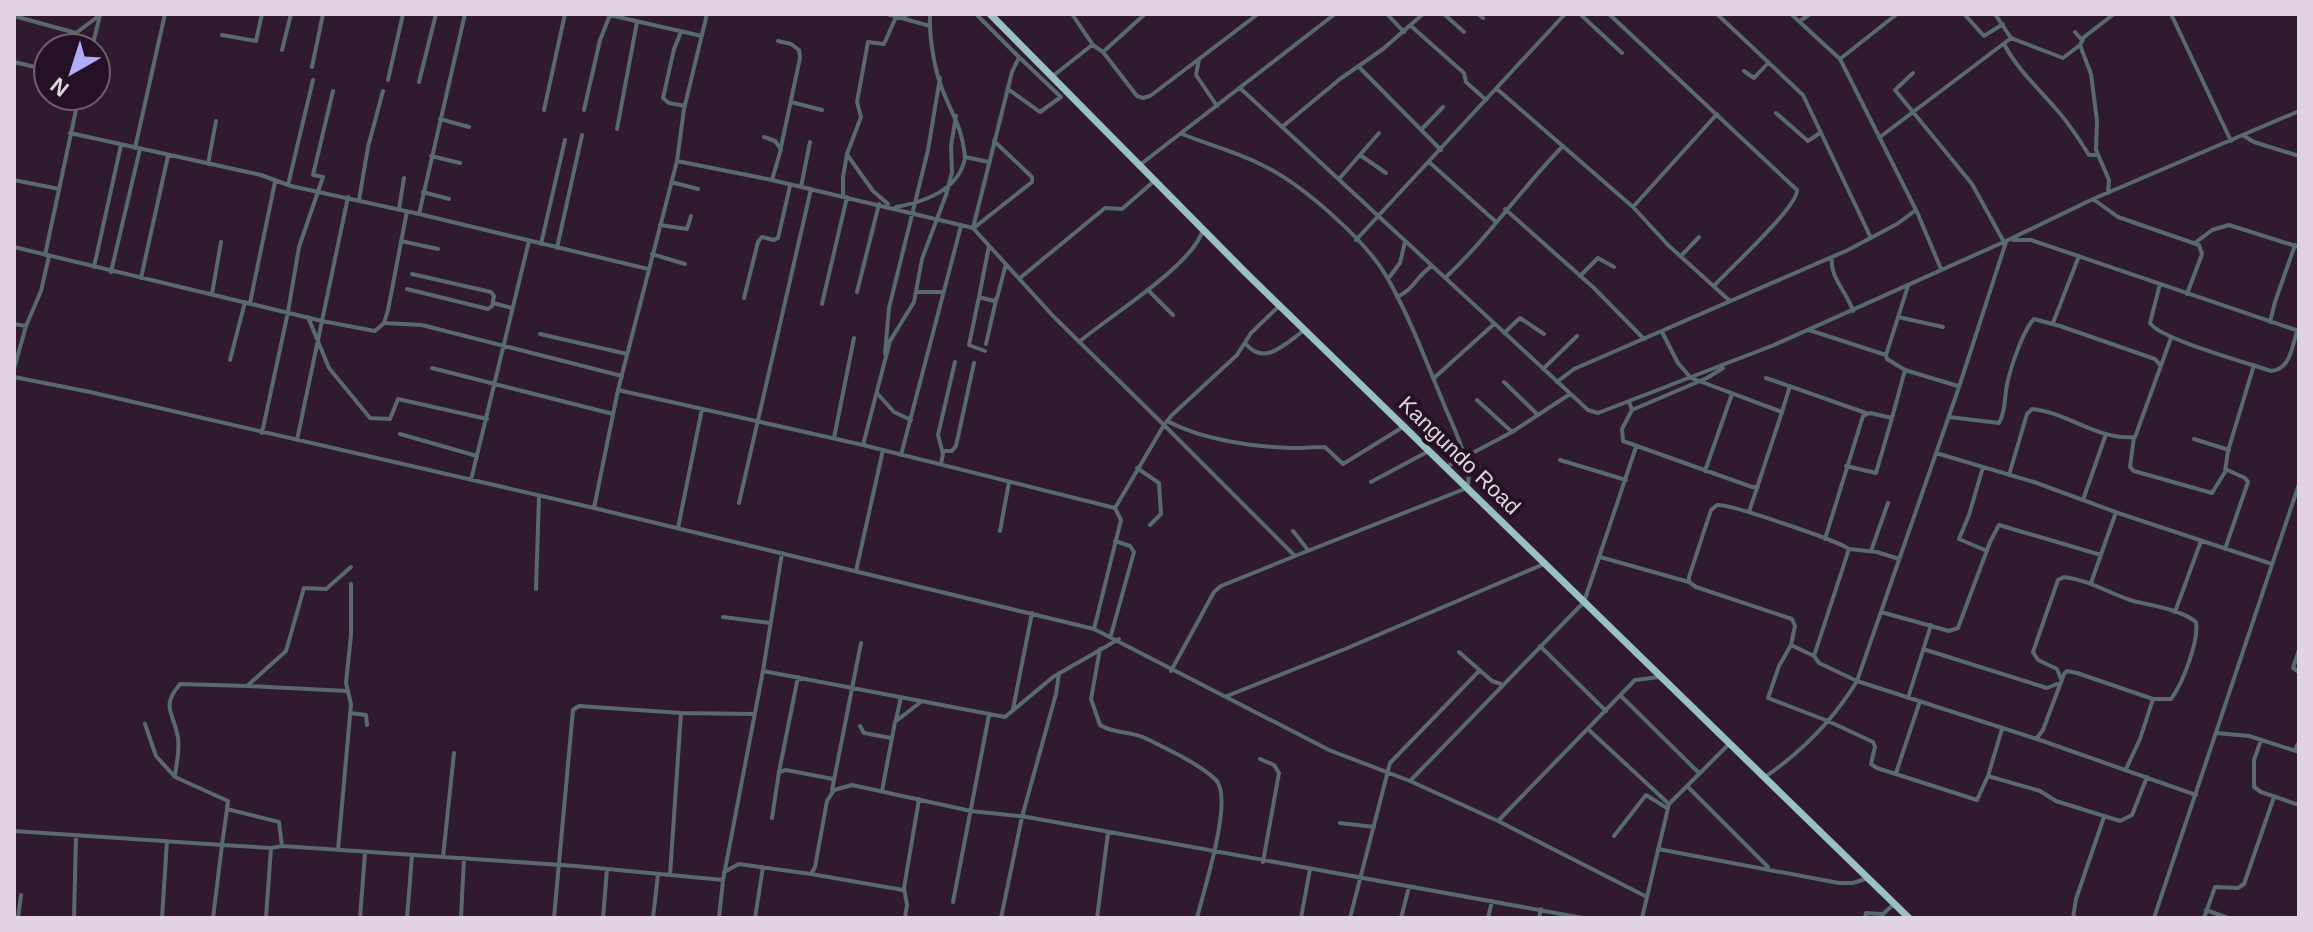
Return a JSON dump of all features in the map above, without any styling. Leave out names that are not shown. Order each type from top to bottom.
[{"type":"highway","name":"Kangundo Road","points":[[990,14],[1053,76],[1065,94],[1909,918]]},
{"type":"street","points":[[111,272],[165,14]]},
{"type":"street","points":[[222,35],[256,41],[262,14]]},
{"type":"street","points":[[282,50],[291,14]]},
{"type":"street","points":[[312,67],[323,14]]},
{"type":"street","points":[[388,80],[403,14]]},
{"type":"street","points":[[419,82],[436,14]]},
{"type":"street","points":[[419,214],[465,14]]},
{"type":"street","points":[[544,110],[565,14]]},
{"type":"street","points":[[594,508],[618,390],[677,161],[685,106],[707,14]]},
{"type":"street","points":[[887,14],[930,26]]},
{"type":"street","points":[[896,17],[910,14]]},
{"type":"street","points":[[894,208],[928,199],[949,186],[963,168],[963,139],[956,116],[944,94],[930,14]]},
{"type":"street","points":[[976,14],[1019,57],[1065,94],[1040,112],[1008,89]]},
{"type":"street","points":[[1072,14],[1093,45],[1103,52],[1137,96],[1143,98],[1150,96],[1258,14]]},
{"type":"street","points":[[1103,52],[1145,14]]},
{"type":"street","points":[[1139,166],[1335,14]]},
{"type":"street","points":[[1387,14],[1404,32]]},
{"type":"street","points":[[1282,127],[1423,14]]},
{"type":"street","points":[[1444,14],[1464,32]]},
{"type":"street","points":[[1356,240],[1565,14]]},
{"type":"street","points":[[1580,14],[1622,53]]},
{"type":"street","points":[[1609,14],[1796,188],[1798,194],[1782,218],[1714,286]]},
{"type":"street","points":[[1717,14],[1803,95],[1871,238]]},
{"type":"street","points":[[1791,14],[1840,59],[1916,210],[1942,270]]},
{"type":"street","points":[[1800,21],[1810,14]]},
{"type":"street","points":[[1840,59],[1897,14]]},
{"type":"street","points":[[1964,14],[1984,36],[2003,24]]},
{"type":"street","points":[[1995,14],[2011,38],[2063,58],[2068,57],[2114,14]]},
{"type":"street","points":[[2171,14],[2231,141]]},
{"type":"street","points":[[14,16],[76,33],[100,15]]},
{"type":"street","points":[[584,110],[607,15],[702,36]]},
{"type":"street","points":[[822,304],[845,197],[843,171],[861,117],[857,102],[868,42],[884,44],[896,17]]},
{"type":"street","points":[[617,129],[637,22]]},
{"type":"street","points":[[1411,26],[1464,73],[1466,82],[1486,100]]},
{"type":"street","points":[[681,32],[663,98],[669,103],[685,106]]},
{"type":"street","points":[[2075,32],[2091,74],[2097,121],[2097,155],[2109,180],[2108,193]]},
{"type":"street","points":[[1880,137],[2011,38]]},
{"type":"street","points":[[772,180],[799,68],[799,50],[778,41]]},
{"type":"street","points":[[2004,44],[2035,87],[2057,109],[2089,155],[2097,155]]},
{"type":"street","points":[[1053,76],[1093,45]]},
{"type":"street","points":[[973,228],[1008,89],[1019,57],[1026,50]]},
{"type":"street","points":[[1196,75],[1199,59]]},
{"type":"street","points":[[1744,71],[1754,78],[1768,63]]},
{"type":"street","points":[[1359,67],[1441,150]]},
{"type":"street","points":[[1183,70],[1196,75],[1217,106]]},
{"type":"street","points":[[1765,777],[1798,751],[1828,721],[1857,681],[2007,241],[1972,184],[1895,90],[1913,73]]},
{"type":"street","points":[[885,360],[889,308],[928,150],[940,78]]},
{"type":"street","points":[[288,185],[313,80]]},
{"type":"street","points":[[1240,88],[1592,413],[1629,402],[1809,330],[2093,199],[2299,111]]},
{"type":"street","points":[[1497,89],[1633,207],[1730,301]]},
{"type":"street","points":[[262,433],[299,247],[323,177],[313,175],[333,91]]},
{"type":"street","points":[[359,200],[368,147],[383,91]]},
{"type":"street","points":[[791,102],[822,110]]},
{"type":"street","points":[[1421,130],[1443,107]]},
{"type":"street","points":[[14,369],[26,326],[41,291],[75,112]]},
{"type":"street","points":[[1776,113],[1808,141],[1820,133]]},
{"type":"street","points":[[1633,207],[1717,114]]},
{"type":"street","points":[[863,445],[890,341],[909,311],[922,259],[949,186],[956,116]]},
{"type":"street","points":[[440,119],[469,127]]},
{"type":"street","points":[[208,164],[216,121]]},
{"type":"street","points":[[70,133],[261,175],[275,182],[648,269]]},
{"type":"street","points":[[1339,179],[1379,133]]},
{"type":"street","points":[[1171,671],[1217,589],[1467,488],[1470,476],[1397,297],[1388,279],[1356,240],[1322,207],[1279,174],[1248,158],[1182,134]]},
{"type":"street","points":[[557,248],[582,135]]},
{"type":"street","points":[[2244,136],[2299,156]]},
{"type":"street","points":[[764,137],[778,143],[781,149]]},
{"type":"street","points":[[541,244],[565,140]]},
{"type":"street","points":[[973,228],[1032,182],[1032,177],[994,141]]},
{"type":"street","points":[[801,187],[810,142]]},
{"type":"street","points":[[94,267],[121,145]]},
{"type":"street","points":[[1445,278],[1562,147]]},
{"type":"street","points":[[847,154],[873,191],[894,208]]},
{"type":"street","points":[[141,278],[168,155]]},
{"type":"street","points":[[1360,155],[1386,173]]},
{"type":"street","points":[[431,156],[460,163]]},
{"type":"street","points":[[965,157],[989,162]]},
{"type":"street","points":[[677,161],[879,204],[973,228],[1079,342],[1166,423],[1295,556]]},
{"type":"street","points":[[1429,162],[1495,221]]},
{"type":"street","points":[[399,209],[404,178]]},
{"type":"street","points":[[14,180],[60,189]]},
{"type":"street","points":[[1020,278],[1091,218],[1105,208],[1122,209],[1154,181]]},
{"type":"street","points":[[230,360],[247,303],[275,182]]},
{"type":"street","points":[[671,182],[698,189]]},
{"type":"street","points":[[744,298],[758,242],[762,237],[778,238],[790,185]]},
{"type":"street","points":[[739,503],[811,189]]},
{"type":"street","points":[[423,192],[449,199]]},
{"type":"street","points":[[297,440],[348,197]]},
{"type":"street","points":[[2093,199],[2118,217],[2195,243],[2201,248],[2202,254],[2187,294]]},
{"type":"street","points":[[857,292],[879,204]]},
{"type":"street","points":[[1505,209],[1644,339]]},
{"type":"street","points":[[1557,382],[1574,369],[1832,257],[1897,224],[1916,210]]},
{"type":"street","points":[[14,247],[370,331],[381,328],[384,323],[407,211]]},
{"type":"street","points":[[660,225],[687,229],[691,216]]},
{"type":"street","points":[[2195,243],[2212,230],[2229,225],[2297,246],[2270,322]]},
{"type":"street","points":[[901,455],[961,226]]},
{"type":"street","points":[[1079,342],[1148,290],[1198,243],[1203,229]]},
{"type":"street","points":[[1681,256],[1699,237]]},
{"type":"street","points":[[2007,241],[2031,240],[2298,331],[2283,369],[2271,371],[2171,338],[2154,329],[2150,323],[2160,284]]},
{"type":"street","points":[[401,241],[438,249]]},
{"type":"street","points":[[471,481],[529,241]]},
{"type":"street","points":[[1388,279],[1400,263],[1406,241]]},
{"type":"street","points":[[212,294],[221,242]]},
{"type":"street","points":[[985,351],[969,345],[968,340],[989,246]]},
{"type":"street","points":[[652,254],[685,264]]},
{"type":"street","points":[[2053,323],[2079,256]]},
{"type":"street","points":[[1832,257],[1831,269],[1849,298],[1853,311]]},
{"type":"street","points":[[1580,276],[1598,258],[1614,267]]},
{"type":"street","points":[[986,344],[1006,264]]},
{"type":"street","points":[[1397,297],[1410,291],[1421,274],[1432,266]]},
{"type":"street","points":[[407,289],[488,309],[493,303],[491,292],[412,274]]},
{"type":"street","points":[[1908,286],[1886,355],[1889,361],[1905,370],[1959,387]]},
{"type":"street","points":[[1148,290],[1173,315]]},
{"type":"street","points":[[916,292],[944,292]]},
{"type":"street","points":[[979,297],[996,300]]},
{"type":"street","points":[[493,303],[512,308]]},
{"type":"street","points":[[1115,508],[1166,423],[1225,367],[1251,333],[1280,305]]},
{"type":"street","points":[[308,317],[329,368],[370,418],[390,419],[398,399],[487,419]]},
{"type":"street","points":[[1898,317],[1943,327]]},
{"type":"street","points":[[1504,333],[1520,318],[1544,334]]},
{"type":"street","points":[[1949,417],[1999,423],[2005,406],[2006,387],[2030,321],[2053,323],[2155,359],[2161,366]]},
{"type":"street","points":[[384,323],[416,324],[622,376]]},
{"type":"street","points":[[14,324],[26,326]]},
{"type":"street","points":[[1433,379],[1494,324]]},
{"type":"street","points":[[1245,343],[1259,354],[1272,354],[1305,329]]},
{"type":"street","points":[[1809,330],[1886,355]]},
{"type":"street","points":[[1662,332],[1678,363],[1691,378],[1782,412]]},
{"type":"street","points":[[540,334],[627,354]]},
{"type":"street","points":[[1543,369],[1577,336]]},
{"type":"street","points":[[834,438],[854,338]]},
{"type":"street","points":[[2171,338],[2134,437],[2130,467],[2134,471],[2212,493],[2225,469],[2254,365]]},
{"type":"street","points":[[2155,359],[2165,354]]},
{"type":"street","points":[[941,465],[938,435],[955,362]]},
{"type":"street","points":[[942,451],[952,451],[956,446],[974,363]]},
{"type":"street","points":[[1727,364],[1716,373],[1632,410],[1627,415],[1620,437],[1636,447],[1755,487]]},
{"type":"street","points":[[432,368],[613,414]]},
{"type":"street","points":[[1846,466],[1876,473],[1905,370]]},
{"type":"street","points":[[14,377],[594,508],[1094,629],[1119,639],[1171,671],[1227,696],[1329,750],[1410,781],[1498,821],[1647,897]]},
{"type":"street","points":[[1766,378],[1866,413],[1892,418]]},
{"type":"street","points":[[1504,382],[1538,415]]},
{"type":"street","points":[[1749,512],[1790,386]]},
{"type":"street","points":[[618,390],[834,438],[1115,508],[1121,520],[1094,629]]},
{"type":"street","points":[[877,393],[894,412],[911,420]]},
{"type":"street","points":[[1446,467],[1512,432],[1570,394]]},
{"type":"street","points":[[1705,471],[1732,394]]},
{"type":"street","points":[[1477,400],[1512,432]]},
{"type":"street","points":[[1629,402],[1632,410]]},
{"type":"street","points":[[678,528],[702,409]]},
{"type":"street","points":[[2009,475],[2027,414],[2032,409],[2106,434],[2134,437]]},
{"type":"street","points":[[1825,539],[1857,429],[1866,413]]},
{"type":"street","points":[[1166,423],[1230,441],[1284,448],[1325,447],[1343,464],[1405,426]]},
{"type":"street","points":[[400,434],[477,456]]},
{"type":"street","points":[[2083,500],[2106,434]]},
{"type":"street","points":[[2194,439],[2229,450]]},
{"type":"street","points":[[1410,781],[1584,602],[1636,447]]},
{"type":"street","points":[[856,571],[883,450]]},
{"type":"street","points":[[1371,482],[1430,451]]},
{"type":"street","points":[[1936,453],[2272,564]]},
{"type":"street","points":[[1560,460],[1626,480]]},
{"type":"street","points":[[1983,467],[1959,539],[1987,551]]},
{"type":"street","points":[[1137,468],[1159,483],[1161,514],[1150,525]]},
{"type":"street","points":[[2225,469],[2248,482],[2225,549]]},
{"type":"street","points":[[1000,531],[1009,482]]},
{"type":"street","points":[[2154,918],[2299,484]]},
{"type":"street","points":[[536,589],[539,496]]},
{"type":"street","points":[[1871,551],[1888,503]]},
{"type":"street","points":[[1689,582],[1714,507],[1720,504],[1849,549],[1899,559]]},
{"type":"street","points":[[2091,583],[2116,512]]},
{"type":"street","points":[[1880,612],[1949,631],[1958,628],[1996,528],[2002,524],[2101,555]]},
{"type":"street","points":[[1293,531],[1308,550]]},
{"type":"street","points":[[1111,635],[1134,552],[1130,546],[1115,541]]},
{"type":"street","points":[[2175,612],[2201,541]]},
{"type":"street","points":[[1814,656],[1849,549]]},
{"type":"street","points":[[719,918],[724,872],[763,671],[782,553]]},
{"type":"street","points":[[1600,557],[1689,582],[1792,619],[1795,626],[1791,645],[1779,666],[1768,698],[1874,743],[1871,764],[1977,800],[1988,776],[2002,729]]},
{"type":"street","points":[[1227,696],[1546,563]]},
{"type":"street","points":[[247,686],[286,651],[304,588],[326,589],[351,567]]},
{"type":"street","points":[[1923,649],[2047,688],[2052,688],[2060,681],[2067,671],[2153,699],[2168,700],[2174,695],[2196,642],[2196,622],[2091,583],[2064,577],[2058,580],[2033,652],[2035,658],[2057,669],[2060,681],[2043,730],[2036,739]]},
{"type":"street","points":[[338,850],[351,704],[347,691],[351,584]]},
{"type":"street","points":[[1012,711],[1032,613]]},
{"type":"street","points":[[723,617],[770,623]]},
{"type":"street","points":[[1908,698],[1931,625]]},
{"type":"street","points":[[763,671],[1005,717],[1059,673],[1119,639]]},
{"type":"street","points":[[811,874],[831,794],[861,643]]},
{"type":"street","points":[[1791,645],[1857,681],[2196,795]]},
{"type":"street","points":[[1540,646],[1606,711]]},
{"type":"street","points":[[1100,649],[1091,699],[1096,721],[1107,730],[1144,737],[1218,782],[1221,823],[1197,918]]},
{"type":"street","points":[[2299,650],[2293,668],[2299,672]]},
{"type":"street","points":[[1459,652],[1495,683],[1503,684]]},
{"type":"street","points":[[1350,918],[1393,760],[1480,670]]},
{"type":"street","points":[[1001,918],[1022,817],[1059,673]]},
{"type":"street","points":[[772,818],[798,677]]},
{"type":"street","points":[[1498,821],[1639,678],[1662,677]]},
{"type":"street","points":[[175,777],[179,740],[169,711],[170,696],[180,684],[347,691]]},
{"type":"street","points":[[1621,696],[1699,773]]},
{"type":"street","points":[[882,791],[901,697]]},
{"type":"street","points":[[2125,769],[2140,739],[2153,699]]},
{"type":"street","points":[[895,722],[922,701]]},
{"type":"street","points":[[1896,773],[1920,701]]},
{"type":"street","points":[[554,918],[574,708],[755,714]]},
{"type":"street","points":[[350,713],[366,715],[367,725]]},
{"type":"street","points":[[670,875],[681,713]]},
{"type":"street","points":[[953,902],[989,715]]},
{"type":"street","points":[[145,724],[156,756],[175,777],[228,801],[213,918]]},
{"type":"street","points":[[860,726],[864,733],[891,738]]},
{"type":"street","points":[[1588,729],[1668,806]]},
{"type":"street","points":[[2216,733],[2237,734],[2297,751],[2299,742]]},
{"type":"street","points":[[2261,740],[2254,760],[2252,782],[2257,790],[2299,805]]},
{"type":"street","points":[[1642,918],[1668,806],[1729,743]]},
{"type":"street","points":[[443,857],[454,753]]},
{"type":"street","points":[[1260,759],[1274,765],[1279,773],[1263,862]]},
{"type":"street","points":[[779,772],[786,770],[833,779]]},
{"type":"street","points":[[1988,776],[2040,791],[2053,799],[2120,821],[2132,815],[2147,777]]},
{"type":"street","points":[[831,794],[843,786],[852,785],[971,811],[1022,817],[1263,862],[1361,876],[1583,918]]},
{"type":"street","points":[[1687,786],[1770,869]]},
{"type":"street","points":[[1614,836],[1646,795],[1668,806]]},
{"type":"street","points":[[2204,918],[2215,887],[2238,888],[2244,884],[2274,797]]},
{"type":"street","points":[[905,918],[907,905],[904,890],[919,799]]},
{"type":"street","points":[[227,809],[279,822],[282,846]]},
{"type":"street","points":[[2073,918],[2076,899],[2104,817]]},
{"type":"street","points":[[1340,823],[1374,827]]},
{"type":"street","points":[[14,831],[464,858],[723,880]]},
{"type":"street","points":[[1097,918],[1108,833]]},
{"type":"street","points":[[74,918],[76,836]]},
{"type":"street","points":[[162,918],[167,841]]},
{"type":"street","points":[[266,918],[271,848]]},
{"type":"street","points":[[1658,849],[1839,883],[1868,878]]},
{"type":"street","points":[[360,918],[365,852]]},
{"type":"street","points":[[407,918],[412,855]]},
{"type":"street","points":[[461,918],[464,858]]},
{"type":"street","points":[[724,872],[739,864],[904,890]]},
{"type":"street","points":[[755,918],[763,867]]},
{"type":"street","points":[[603,918],[607,869]]},
{"type":"street","points":[[1301,918],[1310,869]]},
{"type":"street","points":[[653,918],[658,874]]},
{"type":"street","points":[[1401,918],[1409,887]]},
{"type":"street","points":[[18,918],[21,895]]},
{"type":"street","points":[[1488,918],[1492,900]]},
{"type":"street","points":[[1865,918],[1866,913],[1883,914],[1894,904]]},
{"type":"street","points":[[1539,918],[1541,909]]},
{"type":"street","points":[[2206,910],[2228,918]]}]
